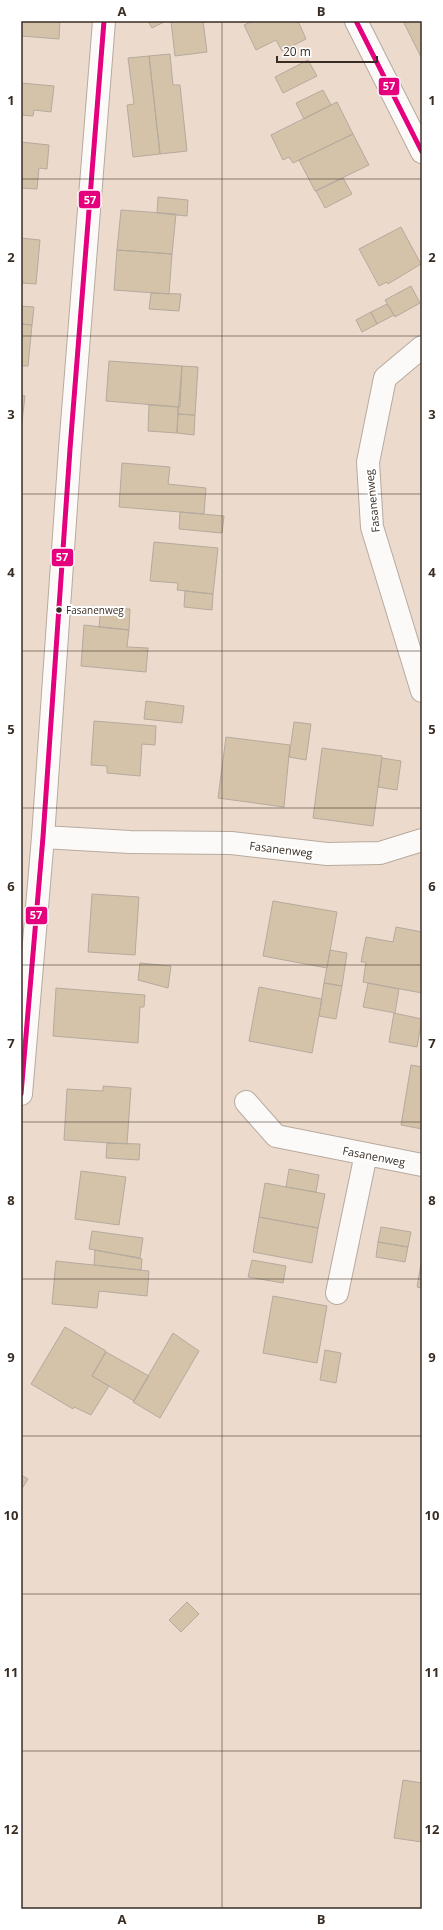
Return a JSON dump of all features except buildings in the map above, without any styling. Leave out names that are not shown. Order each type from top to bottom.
[{"type":"street","points":[[21,1094],[104,21]]},
{"type":"street","points":[[356,21],[422,152]]},
{"type":"street","name":"Fasanenweg","points":[[422,347],[385,378],[368,462],[372,527],[422,691]]},
{"type":"street","name":"Fasanenweg","points":[[42,837],[130,842],[232,843],[327,854],[380,853],[422,840]]},
{"type":"street","name":"Fasanenweg","points":[[246,1102],[276,1136],[422,1165]]},
{"type":"street","points":[[337,1293],[366,1154]]},
{"type":"transit line","name":"57","points":[[21,1094],[43,837],[70,449],[104,21]]},
{"type":"transit line","name":"57","points":[[356,21],[422,152]]},
{"type":"place","name":"Fasanenweg","points":[[59,610]]}]
